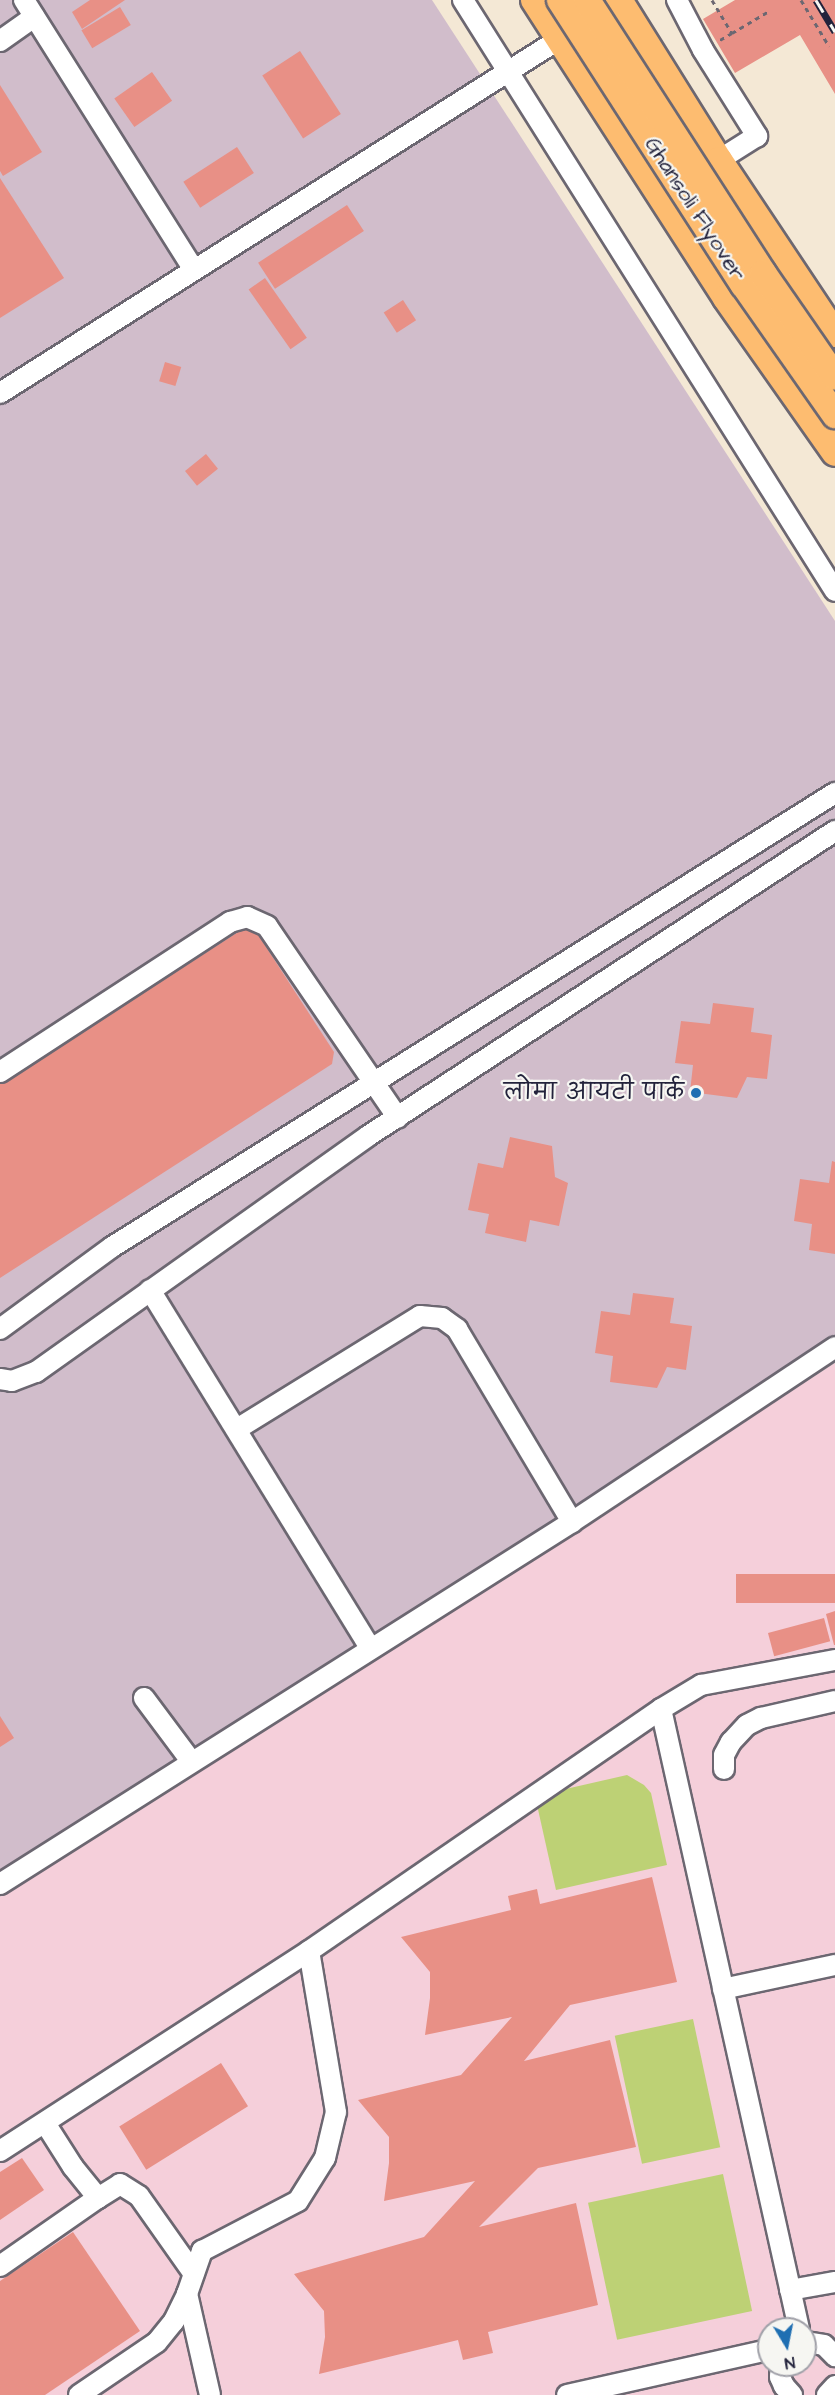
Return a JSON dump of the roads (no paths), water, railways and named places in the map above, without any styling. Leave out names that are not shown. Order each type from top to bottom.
[{"type":"main road","points":[[534,0],[726,298],[835,453]]},
{"type":"main road","name":"Ghansoli Flyover","points":[[560,0],[738,275],[835,415]]},
{"type":"main road","name":"Ghansoli Flyover","points":[[587,0],[737,233],[835,377]]},
{"type":"main road","points":[[620,1],[719,160],[833,325]]},
{"type":"street","points":[[24,0],[194,270]]},
{"type":"street","points":[[463,0],[835,591]]},
{"type":"street","points":[[677,0],[703,50],[757,136],[719,160]]},
{"type":"street","points":[[0,393],[620,1]]},
{"type":"street","points":[[0,41],[34,17]]},
{"type":"street","points":[[0,1329],[112,1248],[835,793]]},
{"type":"street","points":[[0,1378],[12,1381],[36,1372],[398,1118],[835,831]]},
{"type":"street","points":[[0,1072],[230,922],[247,918],[267,926],[372,1084],[398,1118]]},
{"type":"street","points":[[150,1290],[370,1648]]},
{"type":"street","points":[[237,1429],[420,1316],[442,1318],[457,1329],[572,1522]]},
{"type":"street","points":[[0,1884],[572,1522],[835,1347]]},
{"type":"street","points":[[0,2151],[309,1951],[661,1709],[701,1685],[835,1659]]},
{"type":"street","points":[[144,1698],[191,1761]]},
{"type":"street","points":[[724,1769],[724,1755],[731,1742],[747,1725],[761,1718],[835,1701]]},
{"type":"street","points":[[661,1709],[796,2317]]},
{"type":"street","points":[[79,2395],[157,2342],[174,2321],[187,2294],[202,2251],[298,2201],[325,2158],[336,2112],[309,1951]]},
{"type":"street","points":[[723,1989],[835,1965]]},
{"type":"street","points":[[45,2123],[73,2167],[98,2198]]},
{"type":"street","points":[[0,2266],[120,2184],[139,2196],[194,2274]]},
{"type":"street","points":[[790,2290],[835,2282]]},
{"type":"street","points":[[187,2294],[210,2395]]},
{"type":"street","points":[[817,2340],[835,2337]]},
{"type":"street","points":[[817,2344],[824,2345],[835,2356]]},
{"type":"street","points":[[567,2395],[757,2353]]},
{"type":"street","points":[[783,2377],[784,2386],[792,2395]]},
{"type":"street","points":[[827,2395],[835,2386]]},
{"type":"railway","points":[[816,0],[835,32]]},
{"type":"place","name":"लोमा आयटी पार्क","points":[[696,1093]]}]
